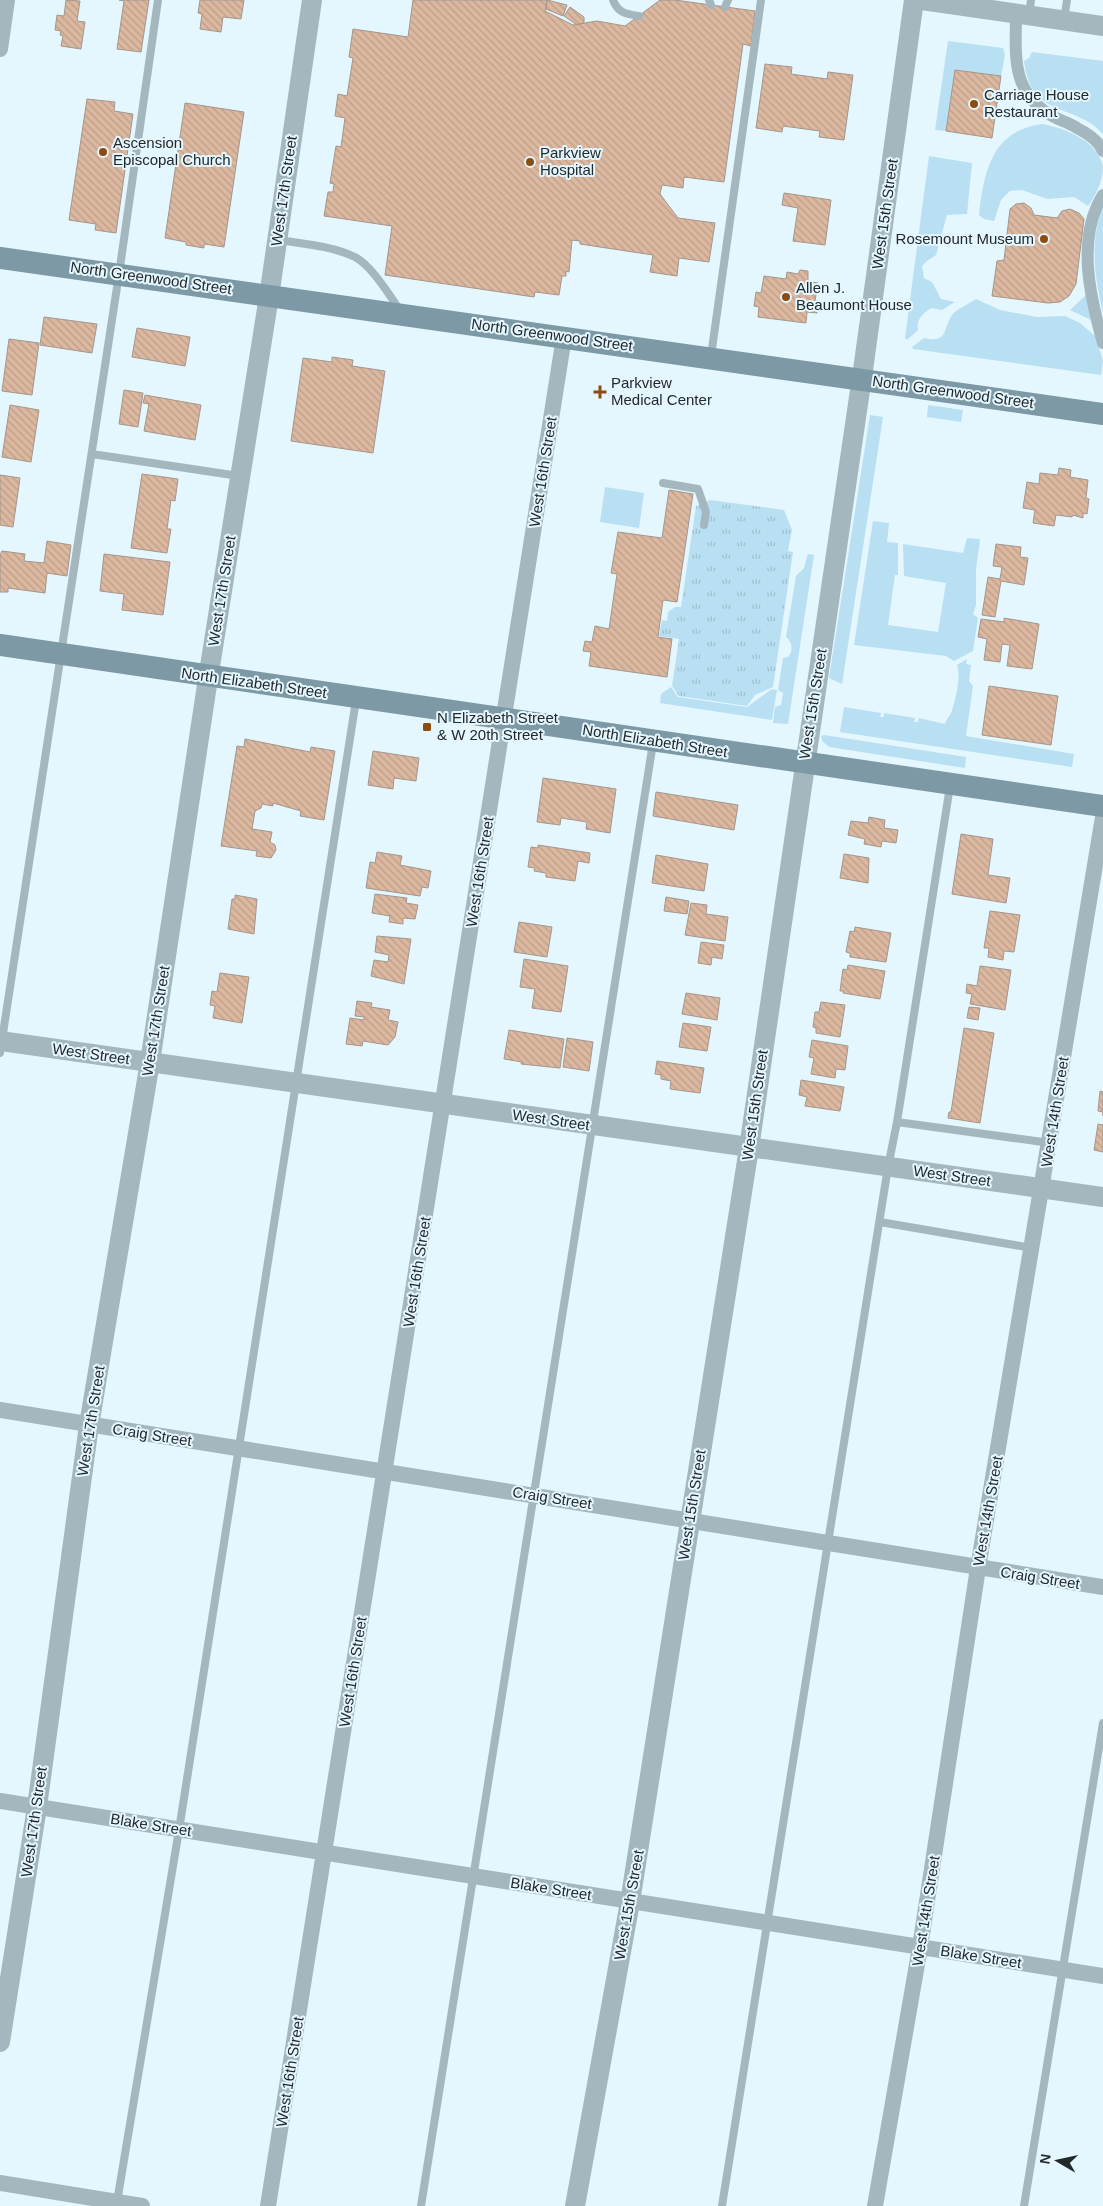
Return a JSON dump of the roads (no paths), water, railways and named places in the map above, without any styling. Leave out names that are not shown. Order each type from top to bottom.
[{"type":"main road","name":"North Greenwood Street","points":[[0,258],[1103,414]]},
{"type":"main road","name":"North Elizabeth Street","points":[[0,645],[208,677],[504,718],[804,764],[1103,806]]},
{"type":"street","points":[[0,49],[7,0]]},
{"type":"street","name":"West 17th Street","points":[[0,2042],[37,1807],[89,1425],[150,1062],[208,677],[270,295],[312,0]]},
{"type":"street","name":"West 15th Street","points":[[575,2206],[630,1902],[749,1148],[862,379],[914,0]]},
{"type":"street","points":[[922,0],[1025,9],[1064,20],[1103,26]]},
{"type":"street","points":[[1025,9],[1018,75],[1026,94],[1050,115],[1071,124],[1090,136],[1103,151]]},
{"type":"street","points":[[1103,195],[1091,218],[1088,237],[1094,305],[1103,343]]},
{"type":"street","name":"West 16th Street","points":[[268,2206],[564,337]]},
{"type":"street","name":"West 14th Street","points":[[875,2206],[920,1947],[978,1568],[1103,817]]},
{"type":"street","name":"West Street","points":[[1,1045],[150,1062],[591,1126],[1103,1197]]},
{"type":"street","name":"Craig Street","points":[[0,1410],[1103,1587]]},
{"type":"street","name":"Blake Street","points":[[0,1801],[1103,1976]]},
{"type":"street","points":[[0,2184],[117,2204],[142,2206]]},
{"type":"lane","points":[[1,1045],[92,454],[158,0]]},
{"type":"lane","points":[[613,0],[619,11],[639,16]]},
{"type":"lane","points":[[710,358],[761,0]]},
{"type":"lane","points":[[1064,20],[1067,0]]},
{"type":"lane","points":[[277,240],[330,248],[356,258],[379,281],[403,314]]},
{"type":"lane","points":[[92,454],[241,476]]},
{"type":"lane","points":[[663,483],[698,489],[706,512],[704,525]]},
{"type":"lane","points":[[117,2204],[179,1830],[356,698]]},
{"type":"lane","points":[[421,2206],[653,741]]},
{"type":"lane","points":[[722,2206],[950,785]]},
{"type":"lane","points":[[897,1122],[1050,1144]]},
{"type":"lane","points":[[880,1222],[1032,1248]]},
{"type":"lane","points":[[1024,2206],[1103,1723]]},
{"type":"place","name":"Carriage House Restaurant","points":[[974,104]]},
{"type":"place","name":"Ascension Episcopal Church","points":[[103,152]]},
{"type":"place","name":"Parkview Hospital","points":[[530,162]]},
{"type":"place","name":"Rosemount Museum","points":[[1044,239]]},
{"type":"place","name":"Allen J. Beaumont House","points":[[786,297]]},
{"type":"place","name":"Parkview Medical Center","points":[[600,392]]},
{"type":"place","name":"N Elizabeth Street & W 20th Street","points":[[427,727]]}]
